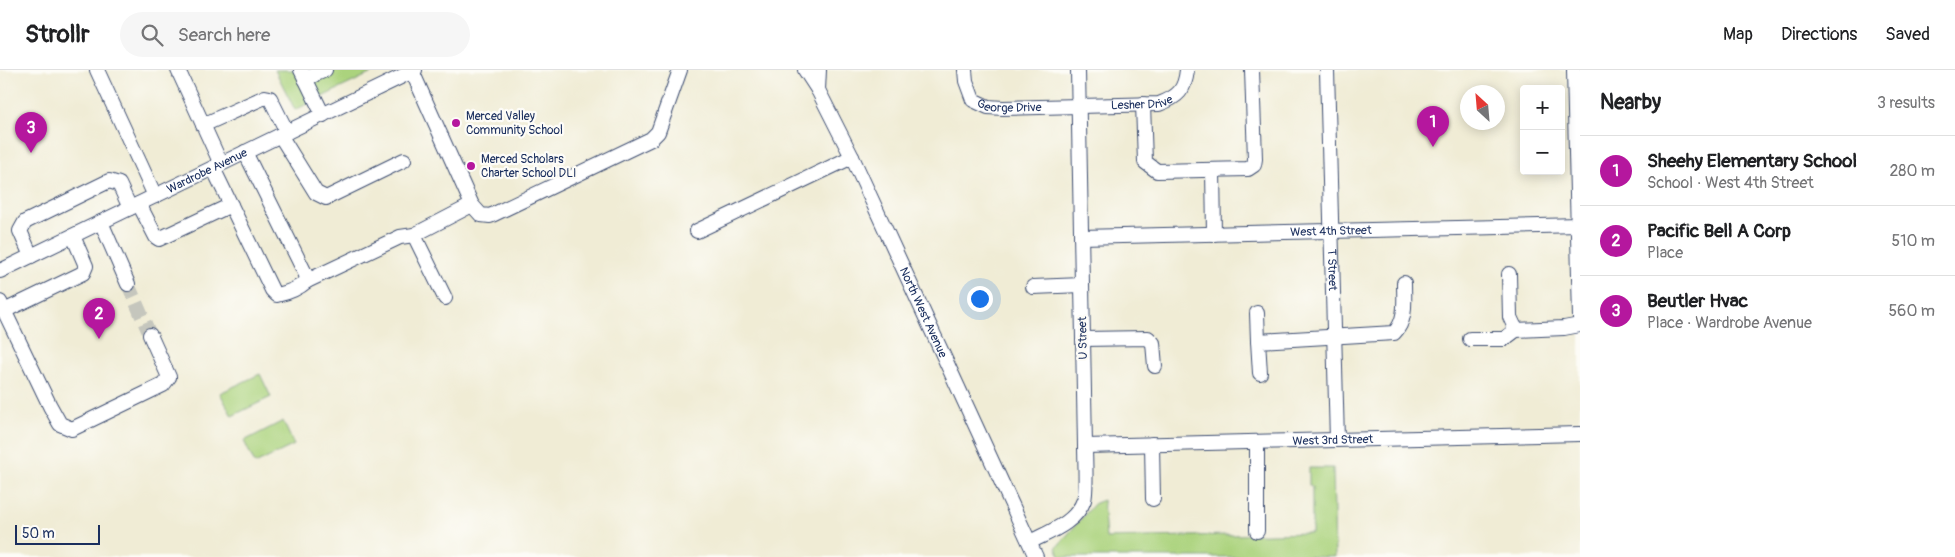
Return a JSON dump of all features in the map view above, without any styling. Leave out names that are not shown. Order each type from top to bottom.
[{"type":"street","points":[[97,70],[155,196]]},
{"type":"street","points":[[178,70],[203,125],[231,205],[272,290],[277,295],[303,285],[307,281],[400,237],[414,235],[472,205]]},
{"type":"street","points":[[323,115],[303,75],[325,70]]},
{"type":"street","points":[[413,70],[472,205],[481,215],[490,216],[651,139],[658,132],[680,70]]},
{"type":"street","name":"Wardrobe Avenue","points":[[0,271],[413,70]]},
{"type":"street","name":"North West Avenue","points":[[805,70],[818,90],[852,157],[1036,557]]},
{"type":"street","points":[[818,90],[819,70]]},
{"type":"street","name":"George Drive","points":[[965,70],[966,81],[973,100],[988,108],[1078,106]]},
{"type":"street","name":"U Street","points":[[1030,542],[1061,526],[1075,515],[1084,500],[1085,446],[1078,70]]},
{"type":"street","name":"Lesher Drive","points":[[1078,106],[1160,104],[1175,98],[1183,87],[1187,70]]},
{"type":"street","points":[[1143,104],[1145,162],[1149,167],[1157,171],[1248,169],[1254,165],[1255,159],[1252,70]]},
{"type":"street","name":"T Street","points":[[1327,70],[1338,440]]},
{"type":"street","points":[[1574,70],[1580,318]]},
{"type":"street","points":[[203,125],[265,97],[270,98],[284,134],[316,193],[326,198],[404,160]]},
{"type":"street","points":[[245,152],[305,272],[307,281]]},
{"type":"street","points":[[697,231],[852,157]]},
{"type":"street","points":[[1214,170],[1214,234]]},
{"type":"street","points":[[32,256],[20,232],[25,222],[109,182],[119,184],[159,239],[231,205]]},
{"type":"street","points":[[101,222],[128,284]]},
{"type":"street","name":"West 4th Street","points":[[1081,237],[1579,225]]},
{"type":"street","points":[[414,235],[445,298]]},
{"type":"street","points":[[73,236],[86,266],[83,273],[2,306],[60,424],[72,429],[163,385],[169,377],[150,335]]},
{"type":"street","points":[[1509,274],[1510,317],[1516,330]]},
{"type":"street","points":[[1258,341],[1394,333],[1400,327],[1403,313],[1404,283]]},
{"type":"street","points":[[1033,287],[1082,285]]},
{"type":"street","points":[[1257,313],[1260,372]]},
{"type":"street","points":[[1470,339],[1504,339],[1516,330],[1564,328],[1580,325]]},
{"type":"street","points":[[1083,339],[1148,338],[1153,343],[1155,366]]},
{"type":"street","name":"West 3rd Street","points":[[1085,446],[1580,434]]},
{"type":"street","points":[[1257,442],[1257,531]]},
{"type":"street","points":[[1152,444],[1153,499]]},
{"type":"green space","points":[[275,70],[378,70],[295,110]]},
{"type":"green space","points":[[260,374],[271,397],[232,416],[220,393]]},
{"type":"green space","points":[[283,421],[294,445],[255,464],[244,441]]},
{"type":"green space","points":[[1309,468],[1333,468],[1335,557],[1061,557],[1056,548],[1095,503],[1103,500],[1106,538],[1312,533],[1312,487],[1309,485]]},
{"type":"tunnel","points":[[128,284],[150,335]]},
{"type":"place","name":"Merced Valley Community School","points":[[456,123]]},
{"type":"place","name":"Sheehy Elementary School","points":[[1433,147]]},
{"type":"place","name":"Beutler Hvac","points":[[31,153]]},
{"type":"place","name":"Merced Scholars Charter School DLI","points":[[471,166]]},
{"type":"place","name":"Pacific Bell A Corp","points":[[99,339]]}]
